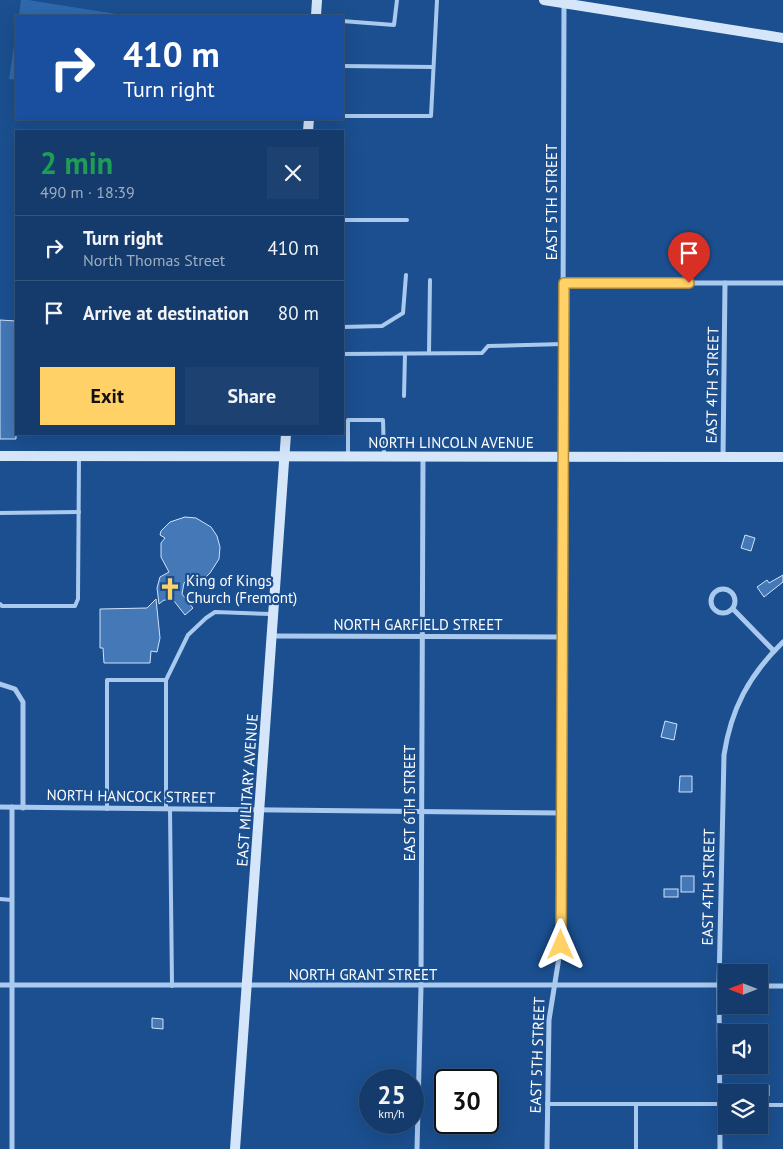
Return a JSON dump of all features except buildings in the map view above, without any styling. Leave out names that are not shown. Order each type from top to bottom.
[{"type":"street","points":[[316,15],[317,0]]},
{"type":"street","points":[[544,0],[783,38]]},
{"type":"street","name":"EAST 5TH STREET","points":[[547,1149],[548,1020],[553,986],[560,964],[561,945],[564,283],[559,2]]},
{"type":"street","points":[[564,283],[783,283]]},
{"type":"street","name":"EAST 4TH STREET","points":[[723,457],[725,283]]},
{"type":"street","name":"EAST MILITARY AVENUE","points":[[235,1149],[286,435]]},
{"type":"street","name":"NORTH LINCOLN AVENUE","points":[[0,456],[284,458],[783,457]]},
{"type":"street","name":"EAST 6TH STREET","points":[[417,1149],[421,987],[423,457]]},
{"type":"street","points":[[719,589],[728,590],[736,601],[733,609],[725,614],[716,611],[711,604],[712,595],[719,589]]},
{"type":"street","points":[[733,609],[774,651]]},
{"type":"street","name":"NORTH GARFIELD STREET","points":[[272,636],[422,638],[563,636]]},
{"type":"street","name":"EAST 4TH STREET","points":[[719,964],[722,790],[728,729],[737,703],[774,651],[783,642]]},
{"type":"street","points":[[0,684],[15,689],[23,702],[23,808]]},
{"type":"street","name":"NORTH HANCOCK STREET","points":[[0,808],[562,813]]},
{"type":"street","points":[[12,808],[12,1149]]},
{"type":"street","name":"NORTH GRANT STREET","points":[[0,985],[421,987],[718,985]]},
{"type":"street","points":[[768,986],[783,986]]},
{"type":"street","name":"EAST 4TH STREET","points":[[719,1014],[720,1084]]},
{"type":"street","name":"EAST 4TH STREET","points":[[720,1134],[720,1149]]},
{"type":"lane","points":[[344,21],[394,25],[397,0]]},
{"type":"lane","points":[[344,116],[431,116],[437,0]]},
{"type":"lane","points":[[344,66],[434,67]]},
{"type":"lane","points":[[344,220],[407,220]]},
{"type":"lane","points":[[344,327],[382,326],[403,313],[406,275]]},
{"type":"lane","points":[[429,354],[430,280]]},
{"type":"lane","points":[[344,354],[482,353],[488,346],[563,344]]},
{"type":"lane","points":[[404,396],[405,354]]},
{"type":"lane","points":[[348,458],[348,420],[383,420],[384,457]]},
{"type":"lane","points":[[0,604],[2,606],[75,606],[78,599],[79,456]]},
{"type":"lane","points":[[0,513],[79,512]]},
{"type":"lane","points":[[172,986],[166,680],[188,635],[215,612],[274,614]]},
{"type":"lane","points":[[107,809],[107,680],[166,680]]},
{"type":"lane","points":[[0,899],[12,900]]},
{"type":"lane","points":[[547,1104],[718,1104]]},
{"type":"lane","points":[[636,1105],[636,1149]]},
{"type":"lane","points":[[768,1105],[783,1105]]},
{"type":"shaded area","points":[[21,0],[28,0],[123,15],[19,15]]},
{"type":"shaded area","points":[[15,40],[15,80],[9,79]]},
{"type":"place","name":"King of Kings Church (Fremont)","points":[[170,589]]},
{"type":"route","points":[[561,945],[564,283],[689,283]]}]
